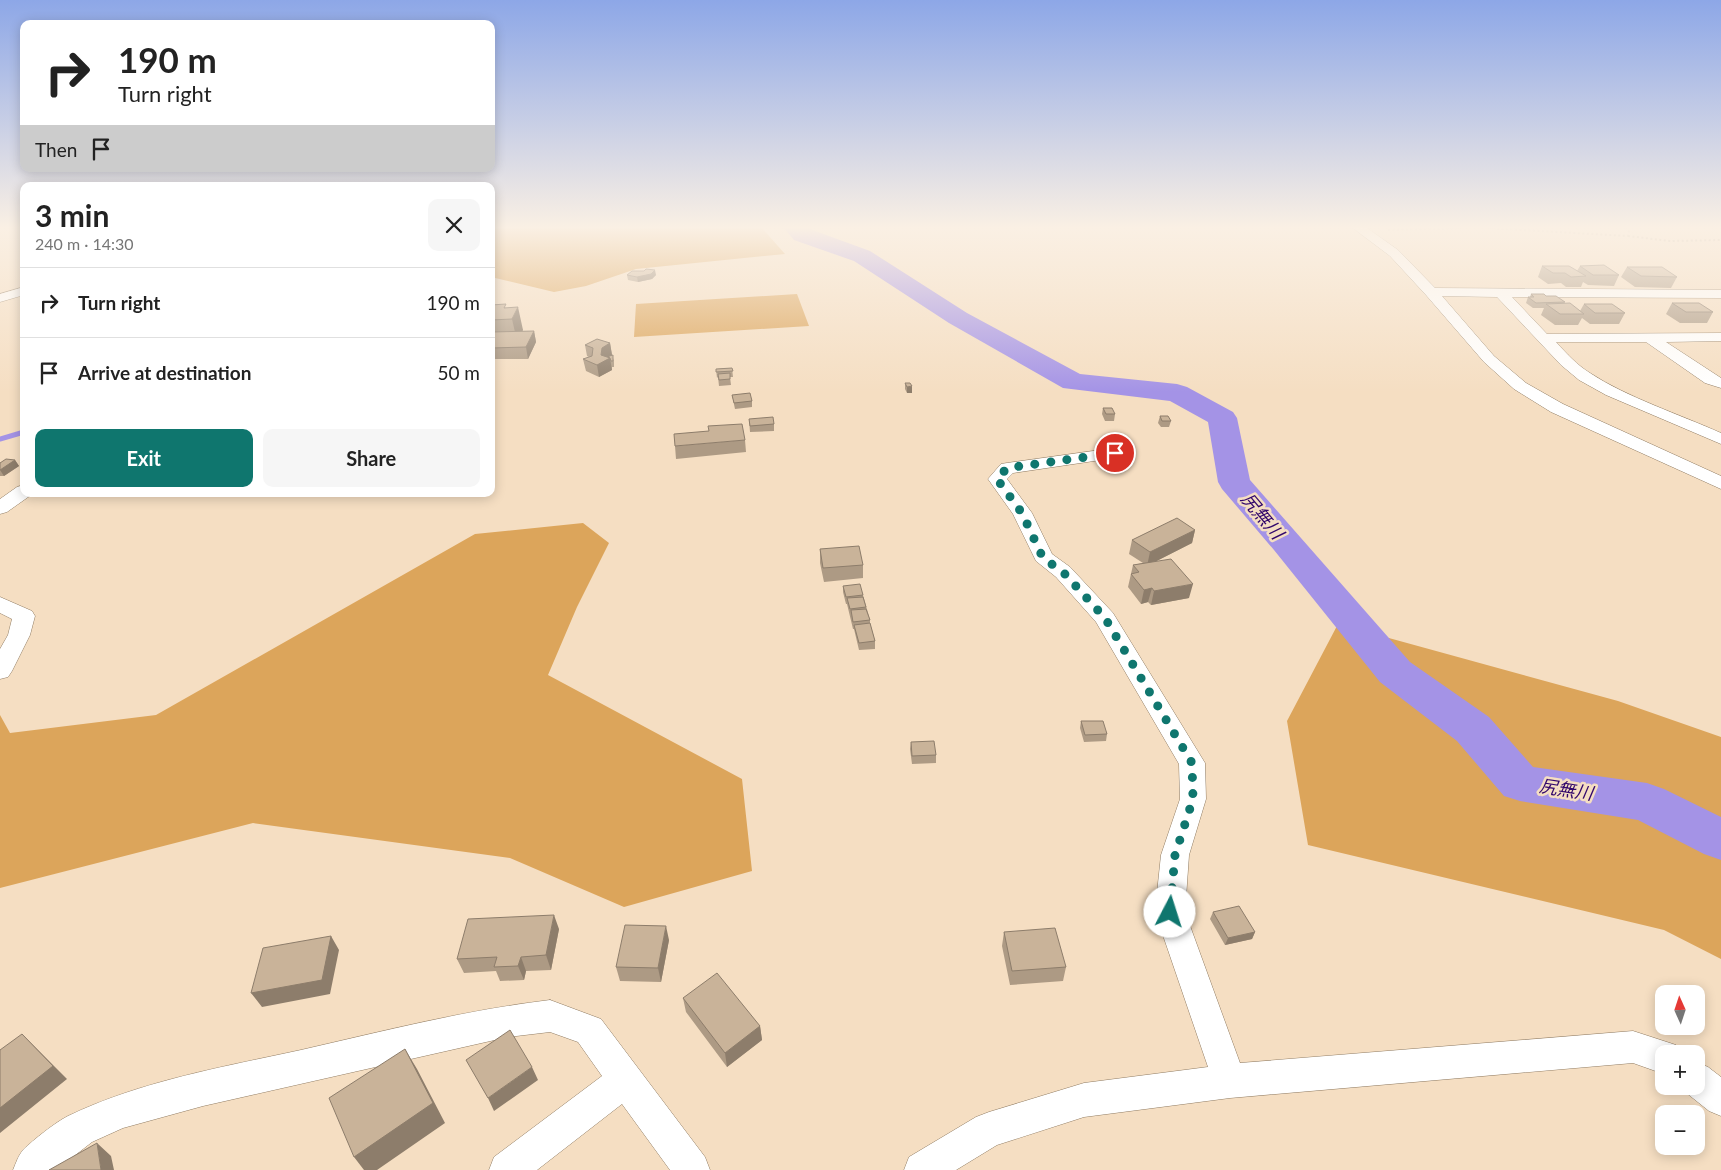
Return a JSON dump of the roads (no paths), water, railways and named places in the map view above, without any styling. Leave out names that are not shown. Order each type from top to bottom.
[{"type":"street","points":[[1422,283],[1489,359],[1520,386],[1557,408],[1721,483]]},
{"type":"street","points":[[0,298],[20,292]]},
{"type":"street","points":[[1431,292],[1501,294],[1721,294]]},
{"type":"street","points":[[1501,294],[1566,362],[1585,377],[1612,392],[1721,439]]},
{"type":"street","points":[[1650,337],[1711,380],[1721,383]]},
{"type":"street","points":[[1545,338],[1721,337]]},
{"type":"street","points":[[1115,453],[1007,468],[997,479],[1022,513],[1043,558],[1063,572],[1105,618],[1192,763],[1193,799],[1175,855],[1170,912],[1230,1081]]},
{"type":"street","points":[[0,508],[20,494]]},
{"type":"street","points":[[0,604],[24,616],[19,635],[0,671]]},
{"type":"street","points":[[31,1170],[37,1162],[79,1128],[122,1110],[204,1089],[508,1021],[550,1016],[589,1030],[692,1170]]},
{"type":"street","points":[[922,1170],[989,1130],[1084,1100],[1230,1081],[1633,1047],[1655,1054]]},
{"type":"street","points":[[507,1170],[625,1080]]},
{"type":"street","points":[[1705,1086],[1721,1099]]},
{"type":"waterway","name":"尻無川","points":[[903,283],[958,318],[1073,382],[1177,393],[1222,418],[1234,482],[1287,542],[1395,672],[1473,729],[1520,783],[1647,802],[1721,840]]},
{"type":"waterway","points":[[0,439],[20,433]]}]
